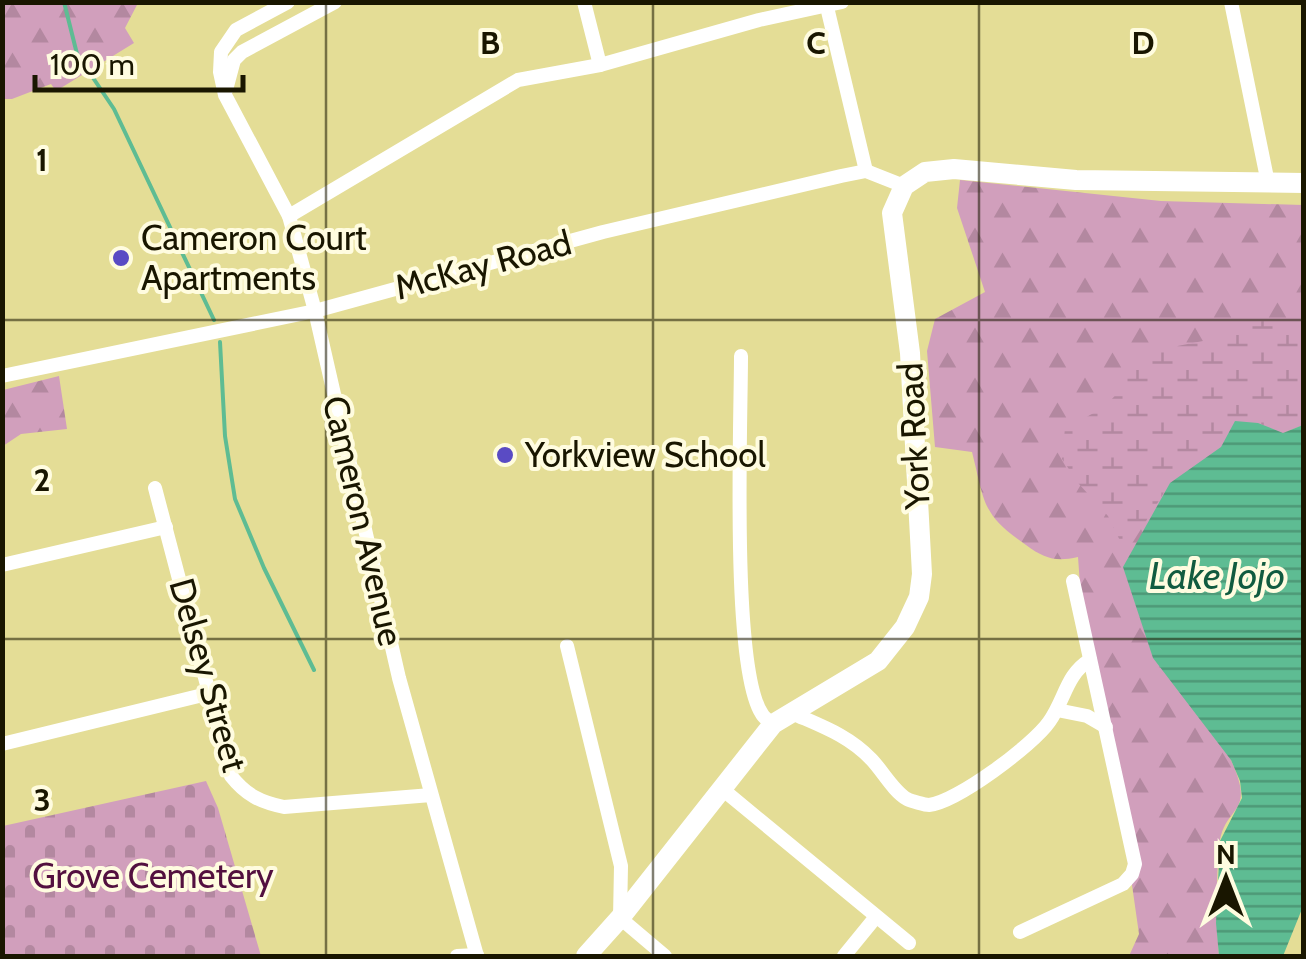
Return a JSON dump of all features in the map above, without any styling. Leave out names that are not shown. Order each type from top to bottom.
[{"type":"street","name":"Cameron Avenue","points":[[288,2],[236,30],[221,52],[220,72],[226,95],[289,216],[315,311],[399,678],[477,956]]},
{"type":"street","points":[[226,95],[234,60],[257,42],[334,2]]},
{"type":"street","points":[[584,2],[600,65]]},
{"type":"street","points":[[756,2],[759,20]]},
{"type":"street","points":[[1232,2],[1268,183]]},
{"type":"street","points":[[289,216],[518,80],[600,65],[759,20],[835,5],[866,171],[904,186],[926,172],[954,168],[1076,180],[1304,183]]},
{"type":"street","name":"McKay Road","points":[[2,376],[315,311],[603,232],[866,171]]},
{"type":"street","name":"York Road","points":[[586,956],[773,724],[878,662],[905,628],[918,597],[922,574],[910,353],[892,214],[904,186]]},
{"type":"street","points":[[741,356],[742,601],[750,674],[762,714],[773,724]]},
{"type":"street","name":"Delsey Street","points":[[155,488],[232,776],[244,793],[284,807],[431,795]]},
{"type":"street","points":[[2,565],[166,528]]},
{"type":"street","points":[[1020,932],[1123,884],[1132,874],[1134,850],[1073,581]]},
{"type":"street","points":[[567,646],[620,866],[620,918],[665,956]]},
{"type":"street","points":[[792,713],[847,737],[906,799],[929,805],[995,770],[1046,726],[1075,668],[1090,660]]},
{"type":"street","points":[[2,744],[210,693]]},
{"type":"street","points":[[1057,710],[1087,716],[1106,727]]},
{"type":"street","points":[[721,788],[909,942]]},
{"type":"street","points":[[844,956],[875,918]]},
{"type":"street","points":[[456,956],[477,956]]},
{"type":"green space","points":[[2,3],[138,3],[125,28],[134,43],[56,91],[51,84],[3,99]]},
{"type":"green space","points":[[960,180],[1161,201],[1303,205],[1303,425],[1283,433],[1231,760],[1241,791],[1219,846],[1219,956],[1129,956],[1139,934],[1084,641],[1078,557],[1045,556],[1011,534],[987,506],[972,452],[935,447],[927,351],[935,319],[985,292],[957,208]]},
{"type":"green space","points":[[1303,320],[1303,425],[1283,433],[1258,423],[1235,421],[1221,447],[1170,483],[1126,553],[1108,516],[1062,459],[1065,428],[1111,400],[1137,354],[1213,339],[1240,322]]},
{"type":"green space","points":[[59,376],[67,429],[21,434],[3,446],[3,390]]},
{"type":"green space","name":"Grove Cemetery","points":[[206,781],[218,808],[261,956],[3,956],[3,826]]},
{"type":"water","name":"Lake Jojo","points":[[1235,421],[1258,423],[1283,433],[1303,425],[1304,904],[1283,956],[1219,956],[1216,923],[1220,841],[1242,798],[1240,781],[1231,760],[1153,658],[1123,567],[1170,483],[1221,447]]},
{"type":"waterway","points":[[64,2],[77,54],[114,109],[214,320]]},
{"type":"waterway","points":[[220,342],[225,436],[235,499],[314,670]]},
{"type":"place","name":"Cameron Court Apartments","points":[[121,258]]},
{"type":"place","name":"Yorkview School","points":[[505,455]]}]
